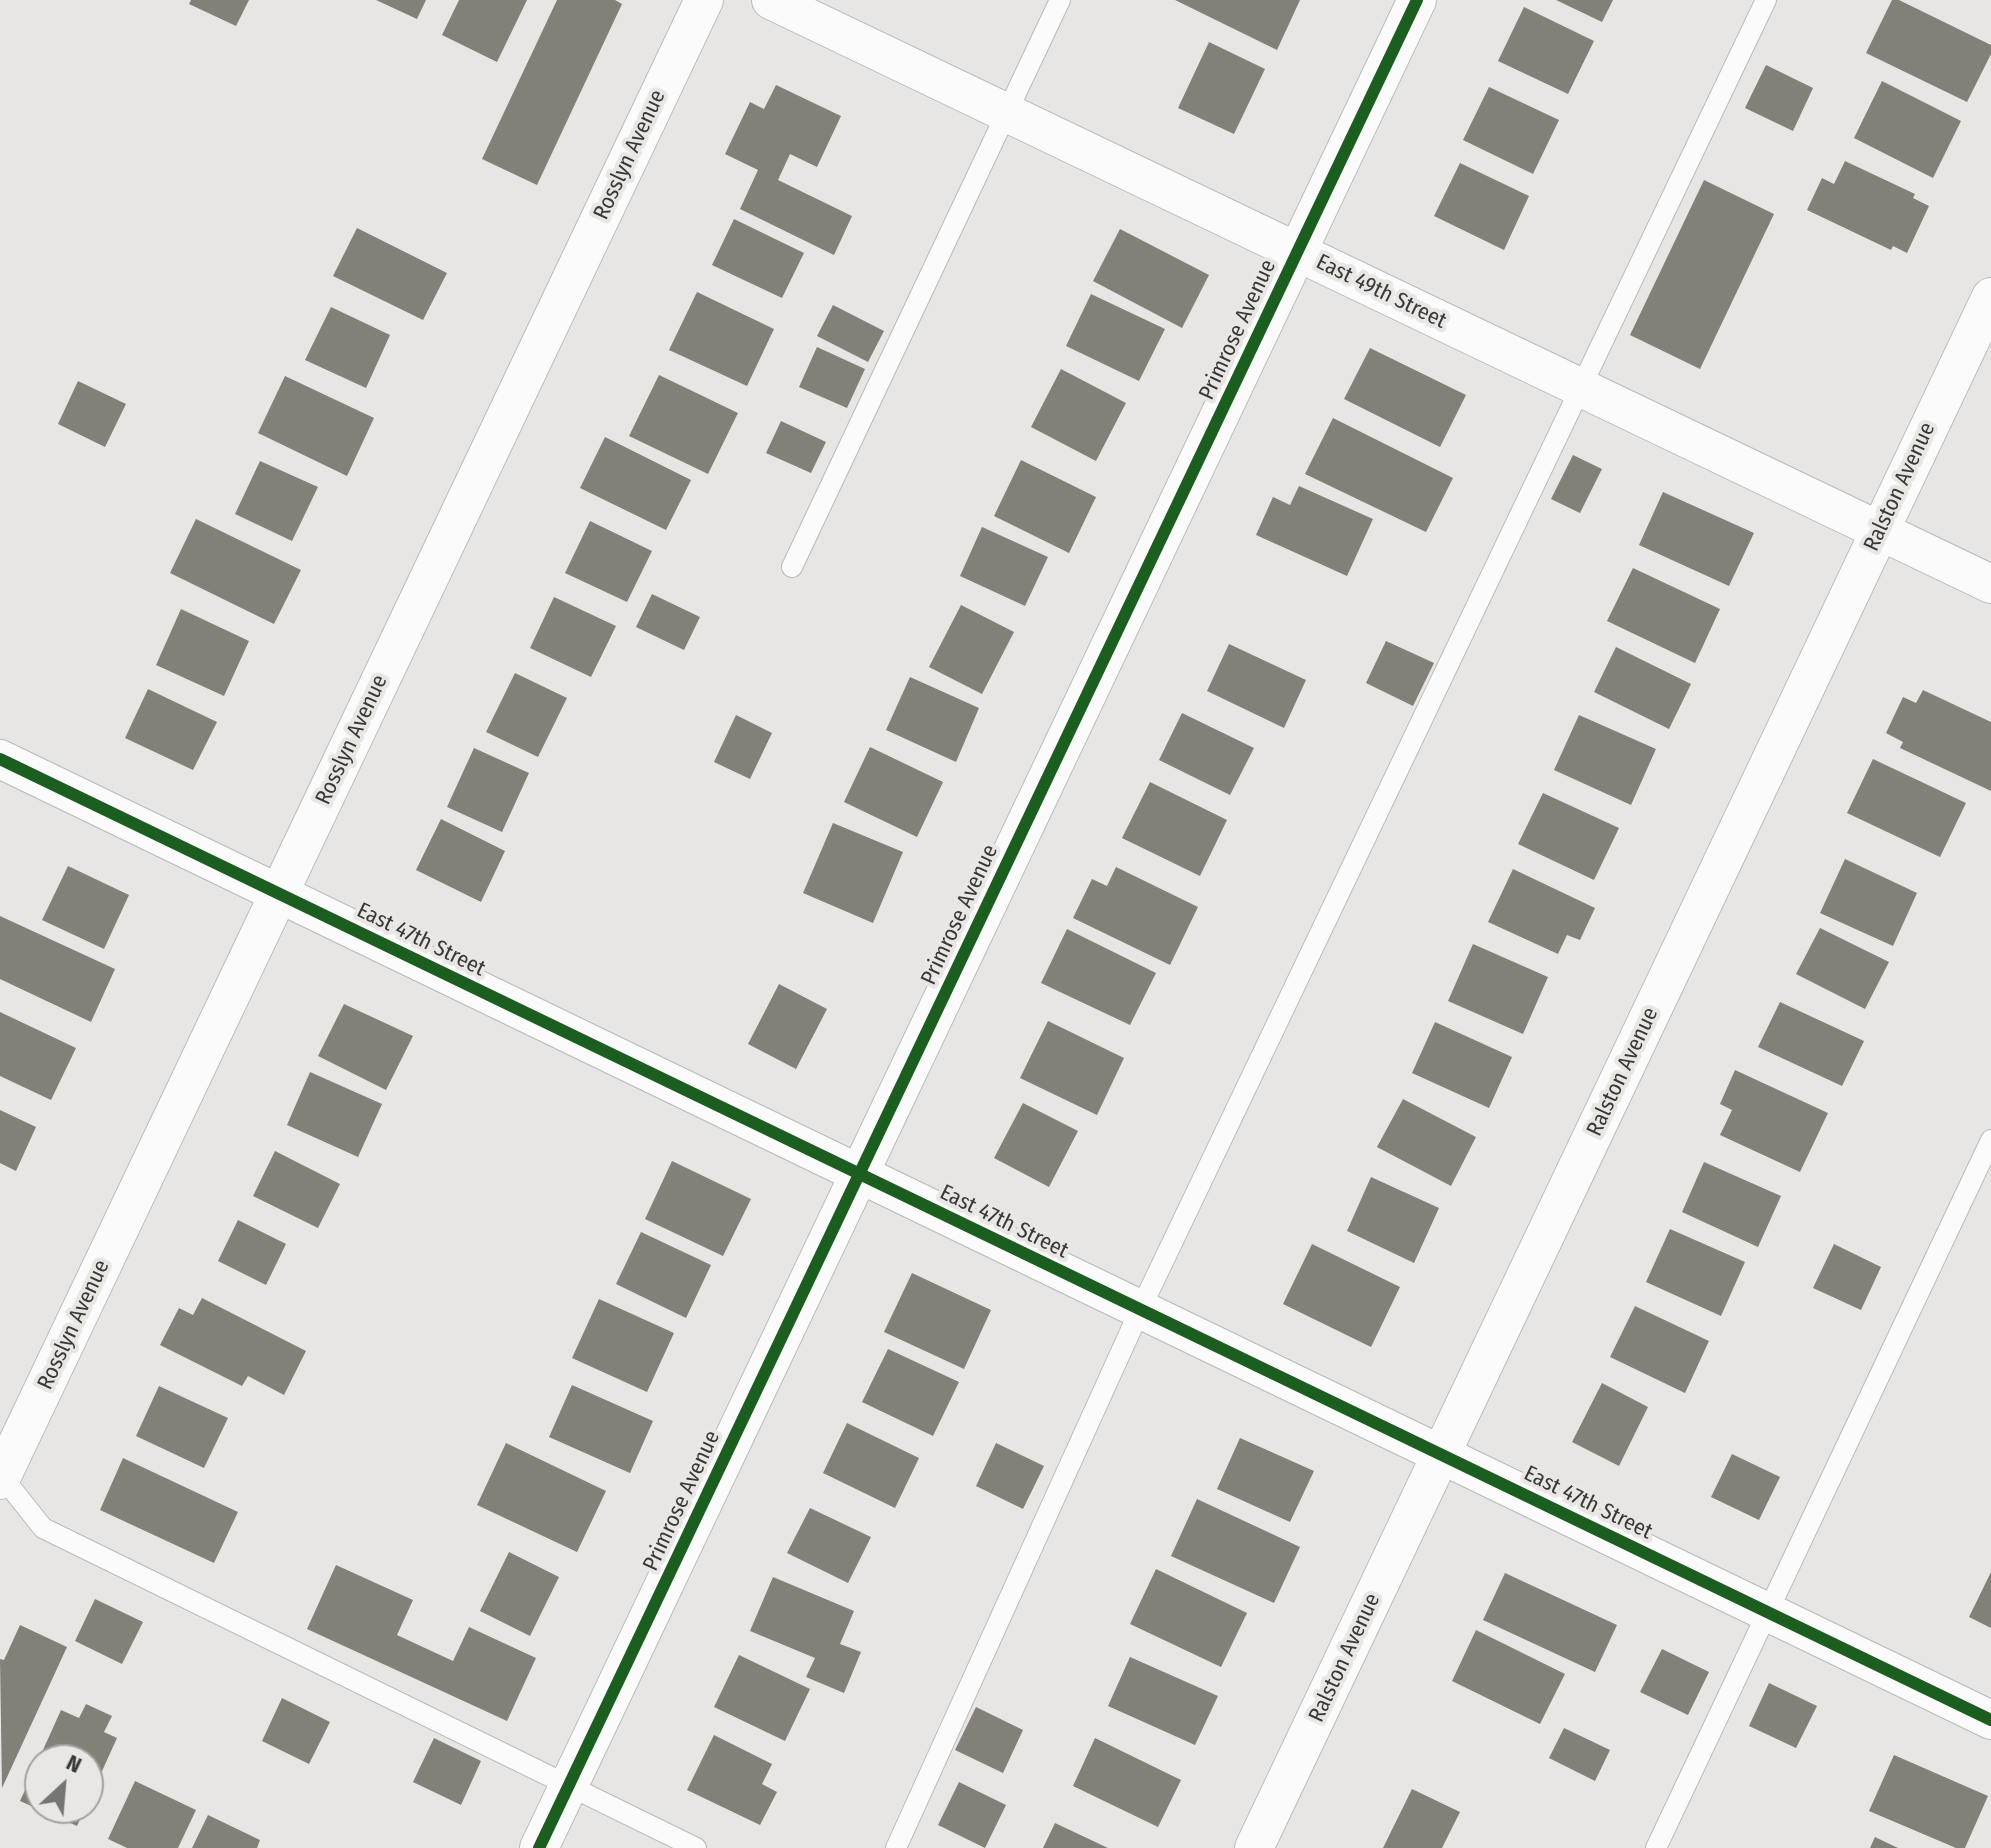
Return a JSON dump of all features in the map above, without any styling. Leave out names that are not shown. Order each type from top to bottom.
[{"type":"street","name":"Rosslyn Avenue","points":[[1,1476],[704,0]]},
{"type":"street","name":"East 49th Street","points":[[771,0],[1991,584]]},
{"type":"street","name":"Primrose Avenue","points":[[539,1848],[1417,0]]},
{"type":"street","name":"Ralston Avenue","points":[[1254,1848],[1991,297]]},
{"type":"street","name":"East 47th Street","points":[[0,759],[1991,1720]]},
{"type":"lane","points":[[792,567],[1060,0]]},
{"type":"lane","points":[[896,1848],[1140,1310],[1766,0]]},
{"type":"lane","points":[[1656,1848],[1991,1140]]},
{"type":"lane","points":[[1,1476],[43,1528],[696,1848]]},
{"type":"building","points":[[191,0],[249,0],[236,26],[189,4]]},
{"type":"building","points":[[376,0],[426,0],[417,19]]},
{"type":"building","points":[[459,0],[527,0],[497,62],[442,35]]},
{"type":"building","points":[[557,0],[615,0],[622,4],[537,185],[482,159]]},
{"type":"building","points":[[1175,0],[1300,0],[1277,50]]},
{"type":"building","points":[[1556,0],[1613,0],[1602,22]]},
{"type":"building","points":[[1892,0],[1899,0],[1991,45],[1991,54],[1967,102],[1866,53]]},
{"type":"building","points":[[1524,7],[1594,41],[1568,94],[1498,61]]},
{"type":"building","points":[[1209,42],[1265,69],[1234,134],[1178,108]]},
{"type":"building","points":[[1766,65],[1813,88],[1793,131],[1745,108]]},
{"type":"building","points":[[1882,81],[1961,121],[1933,178],[1854,138]]},
{"type":"building","points":[[776,85],[841,116],[817,167],[790,154],[778,180],[852,216],[834,255],[740,209],[758,170],[725,154],[750,102],[764,109]]},
{"type":"building","points":[[1489,87],[1559,120],[1533,174],[1463,140]]},
{"type":"building","points":[[1845,161],[1915,194],[1913,198],[1929,206],[1907,253],[1893,246],[1891,250],[1807,210],[1822,178],[1834,184]]},
{"type":"building","points":[[1460,163],[1529,196],[1504,250],[1434,216]]},
{"type":"building","points":[[1704,180],[1774,214],[1700,369],[1630,335]]},
{"type":"building","points":[[734,219],[804,253],[782,298],[712,265]]},
{"type":"building","points":[[357,228],[447,273],[423,320],[333,276]]},
{"type":"building","points":[[1120,229],[1209,275],[1182,328],[1093,281]]},
{"type":"building","points":[[697,292],[774,329],[747,386],[669,350]]},
{"type":"building","points":[[1091,294],[1165,329],[1139,381],[1066,346]]},
{"type":"building","points":[[833,305],[884,331],[868,362],[817,336]]},
{"type":"building","points":[[331,307],[390,335],[366,388],[305,360]]},
{"type":"building","points":[[817,347],[865,369],[847,408],[799,387]]},
{"type":"building","points":[[1370,348],[1466,395],[1440,447],[1344,399]]},
{"type":"building","points":[[1061,369],[1126,403],[1096,461],[1031,427]]},
{"type":"building","points":[[659,375],[738,413],[708,474],[629,436]]},
{"type":"building","points":[[285,376],[374,418],[347,476],[258,433]]},
{"type":"building","points":[[78,381],[126,404],[105,447],[58,424]]},
{"type":"building","points":[[1333,418],[1453,478],[1426,532],[1305,474]]},
{"type":"building","points":[[781,421],[826,442],[811,473],[766,453]]},
{"type":"building","points":[[605,437],[691,480],[666,530],[580,488]]},
{"type":"building","points":[[1573,455],[1602,469],[1580,513],[1551,499]]},
{"type":"building","points":[[1021,460],[1096,497],[1069,553],[994,516]]},
{"type":"building","points":[[260,461],[318,487],[292,541],[235,514]]},
{"type":"building","points":[[1299,486],[1373,519],[1347,576],[1256,535],[1273,497],[1290,505]]},
{"type":"building","points":[[1663,492],[1754,533],[1729,586],[1639,545]]},
{"type":"building","points":[[196,519],[301,570],[274,624],[170,573]]},
{"type":"building","points":[[590,521],[652,551],[627,602],[565,573]]},
{"type":"building","points":[[982,527],[1048,557],[1025,606],[960,576]]},
{"type":"building","points":[[1633,568],[1720,609],[1695,663],[1607,621]]},
{"type":"building","points":[[652,594],[700,617],[684,650],[636,627]]},
{"type":"building","points":[[554,597],[616,626],[591,677],[530,648]]},
{"type":"building","points":[[961,605],[1014,632],[982,694],[929,667]]},
{"type":"building","points":[[181,609],[249,641],[224,696],[156,665]]},
{"type":"building","points":[[1386,641],[1434,663],[1413,706],[1366,683]]},
{"type":"building","points":[[1229,644],[1306,680],[1284,728],[1207,691]]},
{"type":"building","points":[[1616,647],[1691,684],[1669,729],[1594,692]]},
{"type":"building","points":[[515,673],[567,698],[538,757],[486,732]]},
{"type":"building","points":[[910,677],[979,708],[956,762],[886,730]]},
{"type":"building","points":[[148,689],[217,722],[193,770],[125,738]]},
{"type":"building","points":[[1923,690],[1991,722],[1991,791],[1900,748],[1903,742],[1886,733],[1903,697],[1916,703]]},
{"type":"building","points":[[1182,713],[1254,748],[1230,795],[1159,760]]},
{"type":"building","points":[[736,715],[772,733],[750,779],[714,762]]},
{"type":"building","points":[[1579,715],[1656,749],[1631,805],[1554,770]]},
{"type":"building","points":[[870,747],[943,782],[917,837],[844,802]]},
{"type":"building","points":[[474,748],[529,773],[502,832],[447,807]]},
{"type":"building","points":[[1873,759],[1966,803],[1940,857],[1847,813]]},
{"type":"building","points":[[1150,782],[1227,820],[1200,876],[1122,838]]},
{"type":"building","points":[[1543,793],[1619,828],[1594,880],[1518,844]]},
{"type":"building","points":[[441,819],[505,851],[481,902],[416,870]]},
{"type":"building","points":[[833,823],[903,852],[873,923],[803,893]]},
{"type":"building","points":[[1845,859],[1917,893],[1893,946],[1820,913]]},
{"type":"building","points":[[68,866],[129,895],[104,949],[42,920]]},
{"type":"building","points":[[1116,867],[1198,907],[1170,965],[1073,918],[1092,879],[1107,886]]},
{"type":"building","points":[[1513,869],[1595,908],[1580,940],[1567,935],[1558,954],[1488,922]]},
{"type":"building","points":[[0,916],[115,969],[91,1022],[0,979]]},
{"type":"building","points":[[1820,928],[1889,962],[1865,1009],[1796,974]]},
{"type":"building","points":[[1067,929],[1156,973],[1130,1025],[1041,983]]},
{"type":"building","points":[[1473,944],[1548,977],[1523,1034],[1448,1001]]},
{"type":"building","points":[[779,984],[827,1009],[796,1069],[748,1044]]},
{"type":"building","points":[[1780,1002],[1864,1041],[1842,1086],[1758,1047]]},
{"type":"building","points":[[344,1004],[413,1036],[386,1090],[318,1056]]},
{"type":"building","points":[[0,1012],[76,1048],[51,1100],[0,1076]]},
{"type":"building","points":[[1048,1021],[1124,1058],[1097,1115],[1020,1078]]},
{"type":"building","points":[[1435,1022],[1512,1057],[1489,1108],[1412,1073]]},
{"type":"building","points":[[1735,1070],[1828,1113],[1800,1172],[1720,1135],[1732,1110],[1720,1104]]},
{"type":"building","points":[[310,1072],[382,1104],[358,1157],[287,1125]]},
{"type":"building","points":[[1403,1099],[1476,1137],[1451,1186],[1377,1147]]},
{"type":"building","points":[[1023,1103],[1078,1131],[1049,1187],[994,1158]]},
{"type":"building","points":[[0,1110],[36,1127],[16,1171],[0,1163]]},
{"type":"building","points":[[275,1151],[340,1184],[318,1228],[253,1196]]},
{"type":"building","points":[[672,1161],[751,1199],[723,1256],[645,1219]]},
{"type":"building","points":[[1704,1162],[1781,1196],[1758,1247],[1682,1212]]},
{"type":"building","points":[[1371,1177],[1439,1208],[1414,1263],[1347,1231]]},
{"type":"building","points":[[238,1220],[286,1244],[266,1285],[218,1261]]},
{"type":"building","points":[[1670,1229],[1745,1262],[1721,1316],[1646,1282]]},
{"type":"building","points":[[641,1232],[711,1265],[686,1318],[616,1284]]},
{"type":"building","points":[[1312,1244],[1400,1287],[1371,1347],[1283,1304]]},
{"type":"building","points":[[1834,1244],[1881,1267],[1861,1310],[1813,1288]]},
{"type":"building","points":[[912,1273],[991,1310],[964,1369],[884,1332]]},
{"type":"building","points":[[202,1298],[306,1351],[284,1395],[248,1376],[242,1386],[160,1345],[179,1308],[193,1315]]},
{"type":"building","points":[[599,1299],[674,1333],[647,1392],[572,1358]]},
{"type":"building","points":[[1635,1306],[1709,1341],[1685,1393],[1610,1357]]},
{"type":"building","points":[[888,1349],[959,1382],[933,1436],[862,1402]]},
{"type":"building","points":[[1602,1383],[1648,1407],[1619,1466],[1572,1442]]},
{"type":"building","points":[[572,1385],[653,1421],[630,1473],[549,1437]]},
{"type":"building","points":[[159,1386],[228,1418],[204,1468],[136,1436]]},
{"type":"building","points":[[847,1423],[919,1458],[895,1508],[823,1473]]},
{"type":"building","points":[[1240,1438],[1314,1471],[1290,1522],[1217,1489]]},
{"type":"building","points":[[506,1443],[606,1491],[577,1552],[477,1505]]},
{"type":"building","points":[[996,1443],[1044,1466],[1023,1509],[976,1486]]},
{"type":"building","points":[[1732,1454],[1780,1477],[1759,1520],[1711,1497]]},
{"type":"building","points":[[123,1458],[238,1512],[214,1563],[100,1510]]},
{"type":"building","points":[[1197,1499],[1300,1547],[1274,1603],[1171,1556]]},
{"type":"building","points":[[810,1508],[871,1537],[848,1583],[787,1553]]},
{"type":"building","points":[[509,1552],[559,1577],[530,1636],[480,1611]]},
{"type":"building","points":[[336,1565],[413,1600],[397,1635],[453,1661],[469,1627],[536,1658],[507,1721],[307,1629]]},
{"type":"building","points":[[1156,1569],[1247,1613],[1221,1667],[1130,1624]]},
{"type":"building","points":[[1991,1572],[1991,1628],[1969,1617]]},
{"type":"building","points":[[1505,1573],[1617,1625],[1595,1672],[1483,1620]]},
{"type":"building","points":[[773,1577],[854,1611],[840,1644],[861,1652],[844,1693],[806,1677],[815,1658],[750,1631]]},
{"type":"building","points":[[95,1599],[143,1622],[122,1664],[75,1641]]},
{"type":"building","points":[[20,1625],[67,1647],[2,1788],[0,1659],[4,1660]]},
{"type":"building","points":[[1476,1630],[1565,1674],[1540,1724],[1452,1681]]},
{"type":"building","points":[[1662,1649],[1709,1672],[1688,1715],[1640,1692]]},
{"type":"building","points":[[739,1655],[810,1689],[785,1741],[714,1707]]},
{"type":"building","points":[[1130,1657],[1218,1696],[1195,1745],[1108,1706]]},
{"type":"building","points":[[1769,1683],[1817,1706],[1796,1748],[1749,1726]]},
{"type":"building","points":[[282,1698],[330,1722],[309,1764],[262,1741]]},
{"type":"building","points":[[86,1704],[112,1716],[104,1732],[117,1738],[104,1767],[104,1744],[46,1744],[61,1710],[79,1718]]},
{"type":"building","points":[[976,1707],[1023,1730],[1003,1773],[955,1750]]},
{"type":"building","points":[[1564,1728],[1610,1750],[1595,1781],[1549,1758]]},
{"type":"building","points":[[714,1735],[772,1764],[762,1784],[777,1792],[760,1825],[687,1790]]},
{"type":"building","points":[[434,1738],[481,1761],[461,1805],[413,1782]]},
{"type":"building","points":[[1095,1738],[1181,1780],[1158,1827],[1073,1786]]},
{"type":"building","points":[[1894,1755],[1988,1796],[1965,1848],[1956,1848],[1869,1811]]},
{"type":"building","points":[[135,1781],[196,1810],[178,1848],[127,1848],[108,1839]]},
{"type":"building","points":[[959,1782],[1006,1805],[985,1848],[938,1825]]},
{"type":"building","points":[[1412,1789],[1460,1812],[1442,1848],[1383,1848]]},
{"type":"building","points":[[208,1815],[260,1840],[257,1848],[192,1848]]},
{"type":"building","points":[[1055,1823],[1108,1848],[1043,1848]]},
{"type":"building","points":[[1875,1837],[1898,1848],[1870,1848]]},
{"type":"cycle path","points":[[539,1848],[1417,0]]},
{"type":"cycle path","points":[[0,759],[1991,1720]]}]
